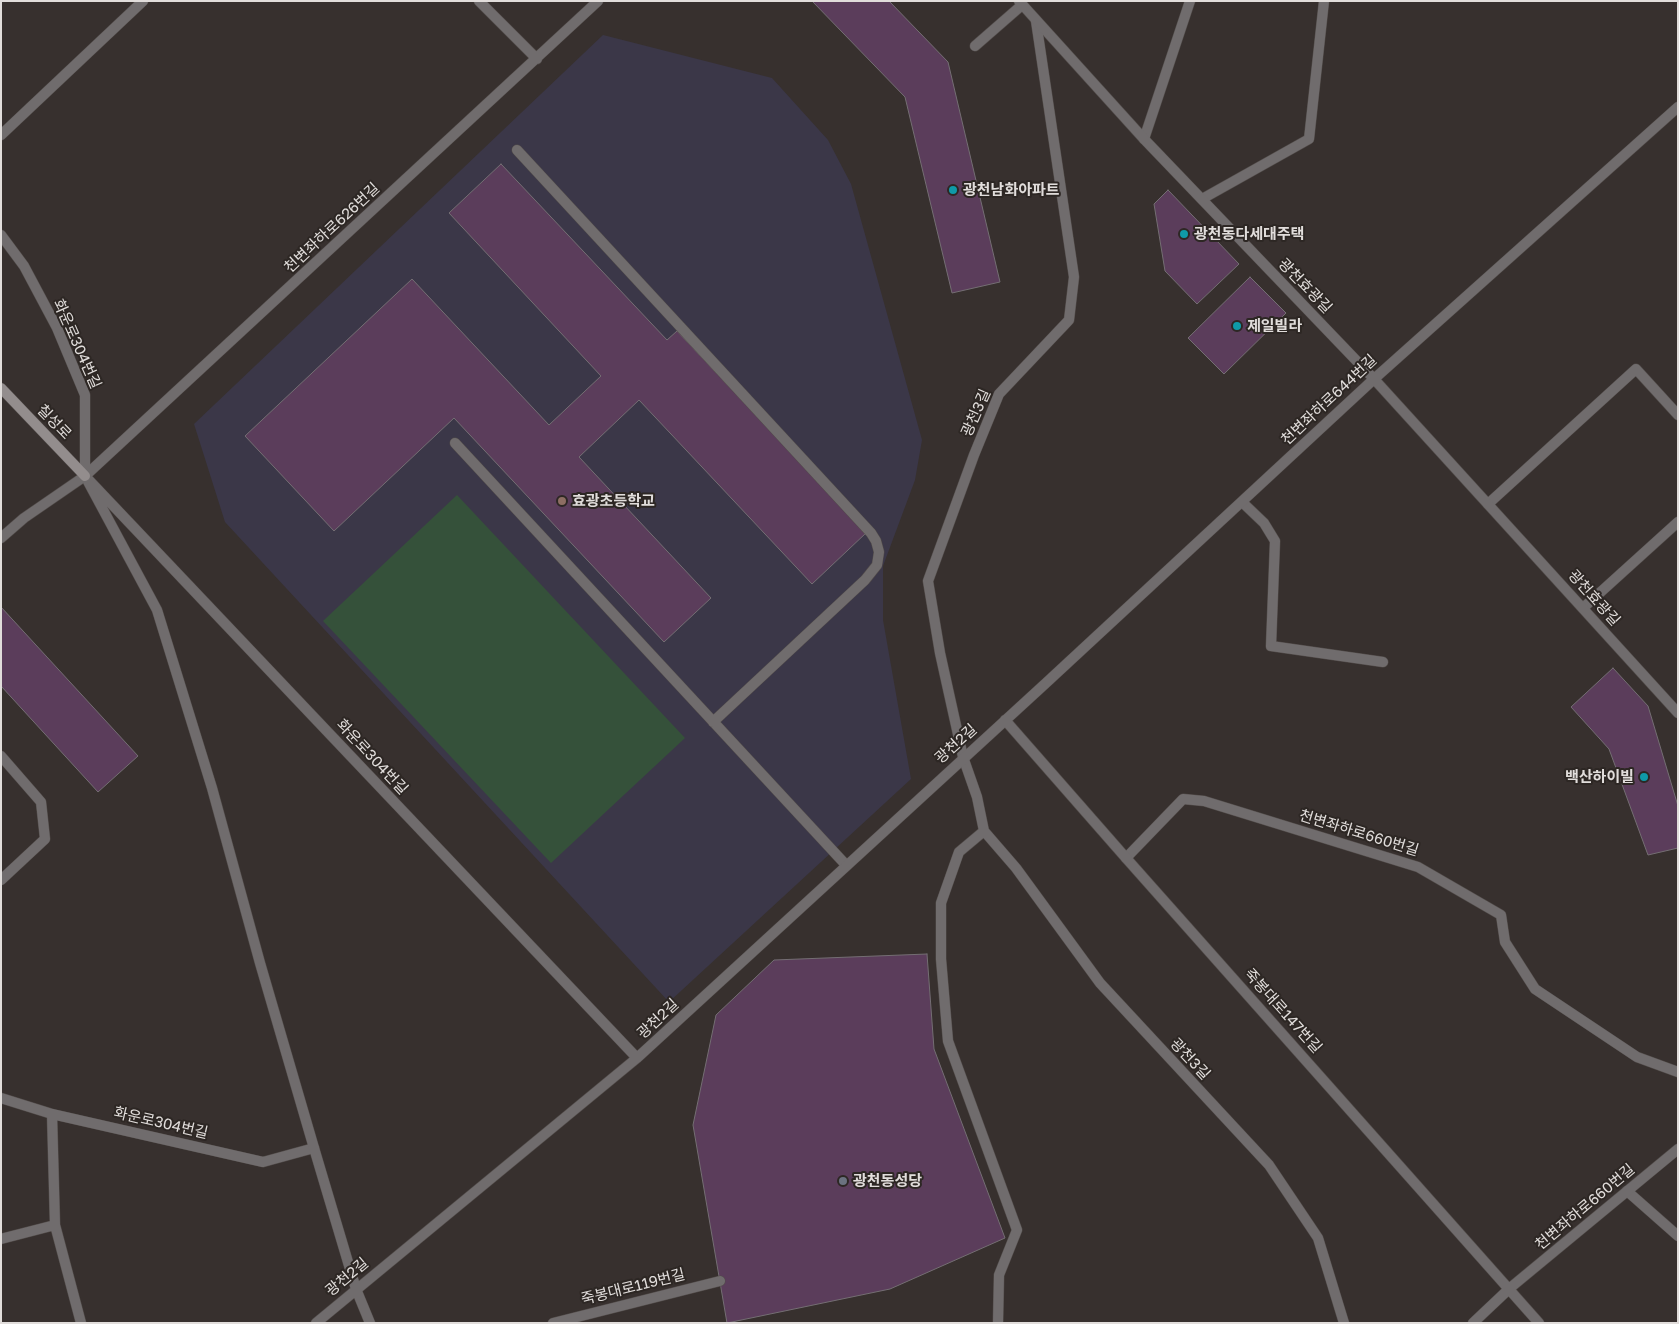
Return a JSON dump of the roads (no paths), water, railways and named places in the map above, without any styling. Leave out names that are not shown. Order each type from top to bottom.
[{"type":"street","points":[[1,135],[143,1]]},
{"type":"street","name":"천변좌하로626번길","points":[[1,538],[24,518],[85,476],[598,1]]},
{"type":"street","points":[[1144,139],[1190,1]]},
{"type":"street","points":[[1202,199],[1309,139],[1324,1]]},
{"type":"street","points":[[485,3],[537,59]]},
{"type":"street","points":[[976,46],[1020,3]]},
{"type":"street","name":"광천효광길","points":[[1020,3],[1144,139],[1374,379],[1678,713]]},
{"type":"street","name":"광천3길","points":[[1036,21],[1074,277],[1069,320],[999,394],[974,455],[928,581],[940,653],[963,757],[977,797],[984,831],[1016,868],[1100,983],[1269,1165],[1318,1238],[1344,1323]]},
{"type":"street","name":"천변좌하로644번길","points":[[1005,720],[1374,379],[1678,107]]},
{"type":"street","points":[[517,150],[871,533],[876,541],[879,552],[877,565],[865,580],[713,722]]},
{"type":"street","name":"화운로304번길","points":[[1,235],[24,266],[56,328],[85,395],[85,476],[157,610],[212,788],[356,1289]]},
{"type":"street","points":[[1488,504],[1636,369],[1678,415]]},
{"type":"street","name":"칠성로","points":[[1,388],[85,476]]},
{"type":"street","points":[[455,443],[846,865]]},
{"type":"street","name":"화운로304번길","points":[[85,476],[637,1058]]},
{"type":"street","points":[[1242,502],[1264,523],[1275,542],[1270,646],[1383,662]]},
{"type":"street","points":[[1583,608],[1678,522]]},
{"type":"street","name":"광천2길","points":[[316,1323],[637,1058],[1005,720]]},
{"type":"street","name":"죽봉대로147번길","points":[[1005,720],[1539,1323]]},
{"type":"street","points":[[1,756],[41,802],[45,840],[1,880]]},
{"type":"street","name":"천변좌하로660번길","points":[[1126,858],[1183,799],[1204,801],[1418,867],[1501,915],[1505,942],[1535,989],[1637,1058],[1678,1072]]},
{"type":"street","points":[[984,831],[959,852],[941,903],[941,959],[948,1041],[1016,1230],[999,1276],[998,1323]]},
{"type":"street","name":"화운로304번길","points":[[1,1098],[52,1114],[264,1162],[314,1148]]},
{"type":"street","points":[[52,1114],[55,1225],[81,1323]]},
{"type":"street","name":"천변좌하로660번길","points":[[1473,1323],[1510,1288],[1628,1192],[1678,1148]]},
{"type":"street","points":[[1628,1192],[1678,1236]]},
{"type":"street","points":[[1,1239],[55,1225]]},
{"type":"street","name":"죽봉대로119번길","points":[[553,1323],[720,1281]]},
{"type":"street","points":[[356,1289],[370,1323]]},
{"type":"place","name":"광천남화아파트","points":[[953,190]]},
{"type":"place","name":"광천동다세대주택","points":[[1184,234]]},
{"type":"place","name":"제일빌라","points":[[1237,326]]},
{"type":"place","name":"효광초등학교","points":[[562,501]]},
{"type":"place","name":"백산하이빌","points":[[1644,777]]},
{"type":"place","name":"광천동성당","points":[[843,1181]]}]
